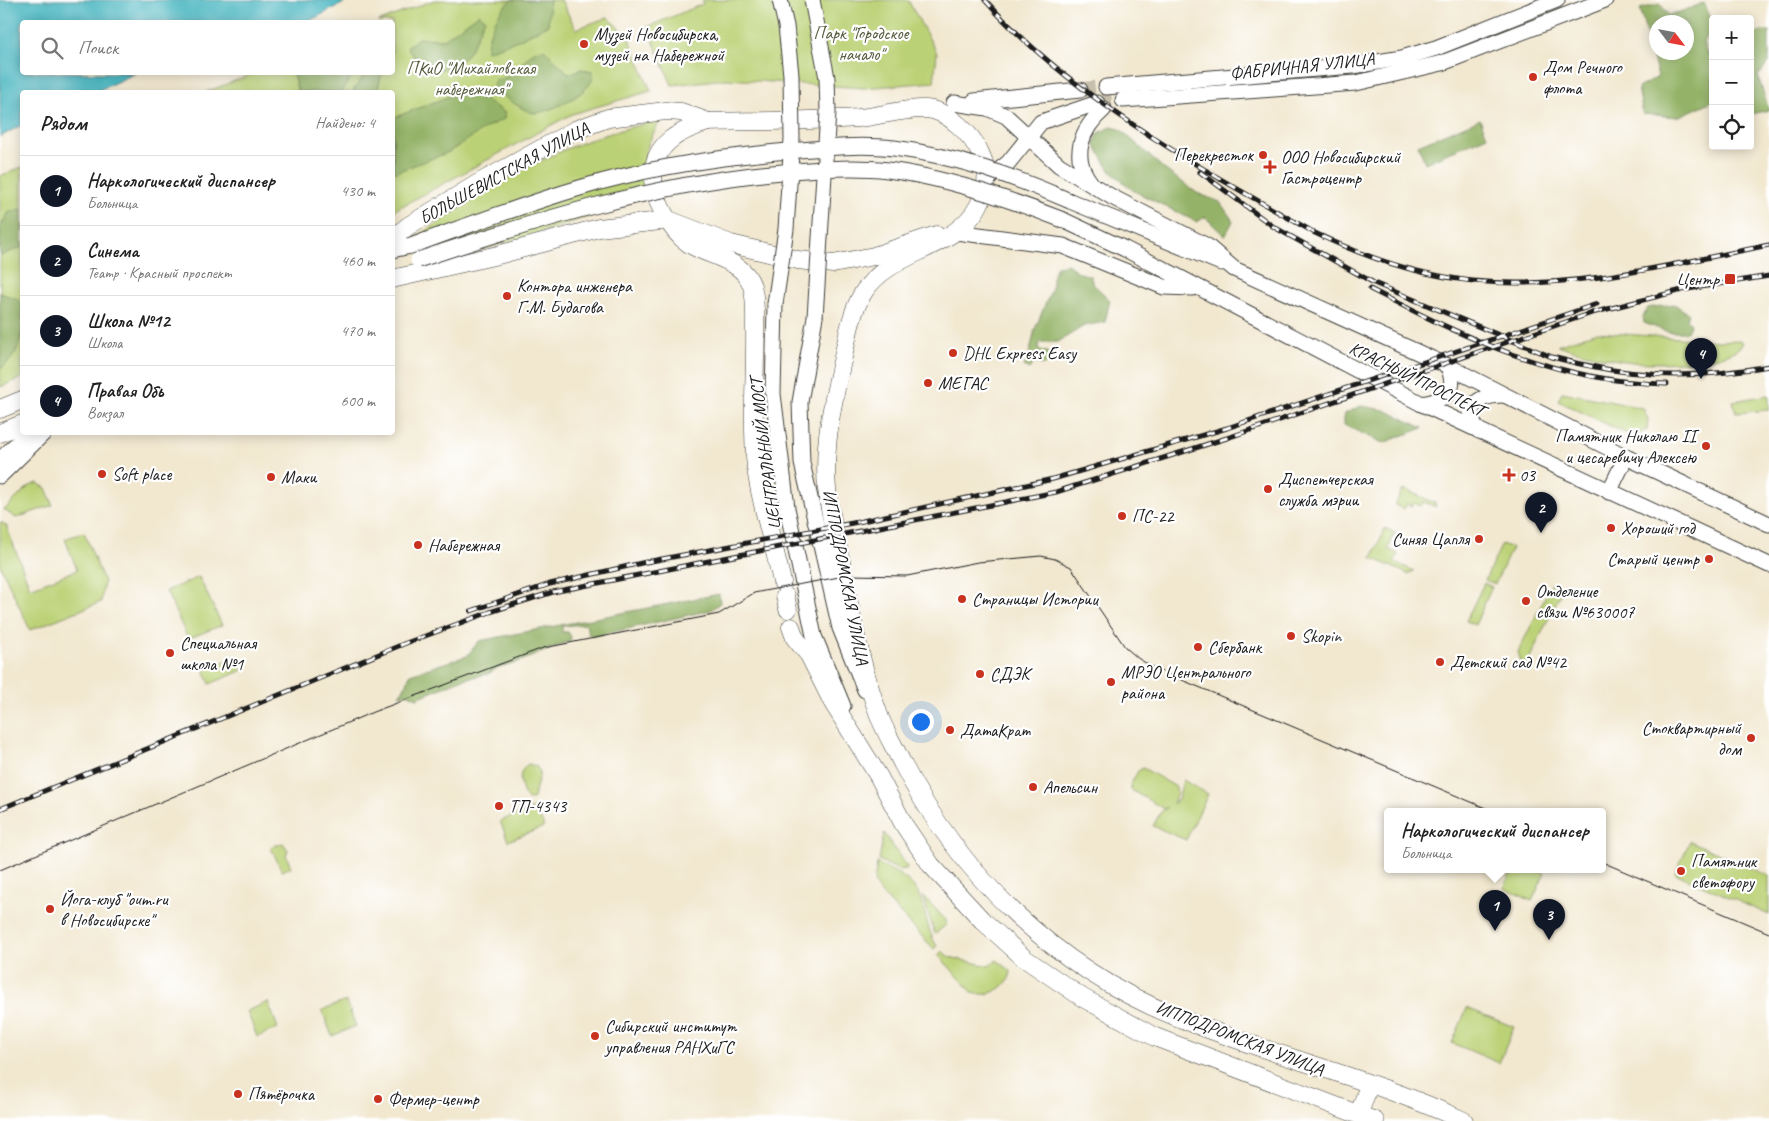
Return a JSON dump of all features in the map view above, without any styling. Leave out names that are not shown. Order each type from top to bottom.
[{"type":"highway","points":[[395,276],[498,256],[599,228],[669,220],[747,248],[798,260],[833,264],[874,256],[930,236],[956,232],[980,205],[988,179],[980,152],[960,125],[928,109],[862,118],[708,122],[679,132],[665,142],[655,162],[653,179],[660,207],[669,220],[687,242],[736,266],[746,274],[752,286],[755,344],[756,468],[785,596]]},
{"type":"highway","name":"БОЛЬШЕВИСТСКАЯ УЛИЦА","points":[[395,237],[408,226],[485,180],[575,130],[608,118],[666,111],[681,112],[708,122]]},
{"type":"highway","name":"ИППОДРОМСКАЯ УЛИЦА","points":[[956,232],[893,265],[867,287],[855,308],[829,425],[826,461],[827,491],[856,642],[881,720],[916,790],[960,855],[1026,924],[1060,951],[1090,971],[1167,1013],[1217,1033],[1419,1102],[1464,1121]]},
{"type":"highway","points":[[0,409],[20,401]]},
{"type":"highway","points":[[0,433],[20,425]]},
{"type":"highway","name":"ИППОДРОМСКАЯ УЛИЦА","points":[[791,627],[795,638],[809,655],[833,703],[879,777],[904,825],[931,865],[1007,944],[1054,981],[1155,1037],[1272,1084],[1375,1121]]},
{"type":"highway","points":[[1007,944],[1026,924]]},
{"type":"highway","points":[[1359,1114],[1369,1085]]},
{"type":"main road","name":"ЦЕНТРАЛЬНЫЙ МОСТ","points":[[780,0],[786,26],[792,75],[792,139],[786,229],[775,304],[773,394],[787,508],[814,636],[859,745]]},
{"type":"main road","name":"ЦЕНТРАЛЬНЫЙ МОСТ","points":[[812,0],[827,78],[828,112],[815,317],[800,402],[802,463],[840,628],[856,674],[881,720]]},
{"type":"main road","name":"ФАБРИЧНАЯ УЛИЦА","points":[[1106,87],[1354,66],[1402,58],[1436,48],[1557,0]]},
{"type":"main road","name":"ФАБРИЧНАЯ УЛИЦА","points":[[1123,100],[1356,83],[1427,67],[1604,0]]},
{"type":"main road","points":[[928,109],[954,103],[1080,90]]},
{"type":"main road","name":"КРАСНЫЙ ПРОСПЕКТ","points":[[954,103],[987,108],[1006,116],[1029,135],[1059,165],[1093,187],[1207,246],[1234,269],[1448,366],[1626,457],[1769,524]]},
{"type":"main road","points":[[988,179],[1002,168],[1041,122],[1101,106],[1084,132],[1080,145],[1080,164],[1083,173],[1093,187]]},
{"type":"main road","points":[[395,249],[411,246],[584,186],[652,170],[747,155],[830,148],[892,148],[952,158],[1018,178],[1234,269]]},
{"type":"main road","points":[[395,275],[418,260],[572,211],[662,189],[747,175],[830,168],[888,170],[1012,200],[1063,220],[1125,249],[1197,288]]},
{"type":"main road","name":"КРАСНЫЙ ПРОСПЕКТ","points":[[956,232],[1063,246],[1164,287],[1197,288],[1422,404],[1769,565]]},
{"type":"main road","points":[[1422,404],[1435,402],[1446,397],[1451,388],[1452,377],[1448,366]]},
{"type":"main road","points":[[1479,431],[1471,418],[1472,408],[1478,399],[1488,395],[1504,395]]},
{"type":"main road","points":[[0,460],[25,435]]},
{"type":"main road","points":[[0,476],[42,435]]},
{"type":"main road","points":[[1609,492],[1626,457]]},
{"type":"green space","name":"ПКиО \"Михайловская набережная\"","points":[[434,0],[561,0],[576,29],[608,17],[630,40],[651,91],[572,114],[395,210],[395,90],[211,90],[250,75],[395,75],[395,20],[383,20]]},
{"type":"green space","points":[[511,0],[550,0],[548,25],[518,40],[487,51],[487,44],[494,23]]},
{"type":"green space","name":"Парк \"Городское начало\"","points":[[702,0],[908,0],[937,53],[934,82],[864,88],[726,79],[672,85],[647,27],[703,4]]},
{"type":"green space","points":[[1704,3],[1709,15],[1709,32],[1703,43],[1707,54],[1709,53],[1709,103],[1677,117],[1643,114],[1638,88],[1658,77],[1654,60],[1694,60],[1694,15],[1672,15]]},
{"type":"green space","points":[[1660,4],[1668,15],[1649,15],[1649,43],[1640,9]]},
{"type":"green space","points":[[479,14],[485,19],[471,48],[461,61],[453,65],[430,72],[417,61],[407,47],[418,38],[444,39]]},
{"type":"green space","points":[[1761,31],[1769,31],[1769,63],[1758,76],[1769,110],[1754,113],[1754,60],[1754,34]]},
{"type":"green space","points":[[544,49],[569,74],[581,69],[593,71],[593,78],[582,92],[572,99],[552,109],[535,113],[525,110],[512,102],[493,85],[495,80],[511,75],[533,52]]},
{"type":"green space","points":[[293,75],[353,75],[342,90],[297,90]]},
{"type":"green space","points":[[365,75],[381,75],[378,90],[353,90]]},
{"type":"green space","points":[[465,90],[505,113],[504,119],[487,127],[449,152],[395,172],[395,117]]},
{"type":"green space","points":[[1480,119],[1487,136],[1425,163],[1418,145]]},
{"type":"green space","points":[[661,120],[646,152],[644,167],[645,188],[610,210],[493,247],[424,263],[414,239],[491,188],[522,170],[583,142]]},
{"type":"green space","points":[[1111,127],[1120,129],[1164,169],[1197,193],[1220,202],[1233,221],[1225,236],[1205,217],[1197,222],[1134,191],[1111,172],[1094,144],[1099,133]]},
{"type":"green space","points":[[20,168],[20,379],[0,387],[0,176]]},
{"type":"green space","points":[[20,209],[20,248],[0,256],[0,227],[9,212]]},
{"type":"green space","points":[[1067,264],[1080,273],[1090,276],[1093,284],[1110,300],[1105,322],[1084,326],[1058,342],[1040,342],[1038,349],[1050,353],[1049,361],[1045,365],[1035,363],[1029,369],[1024,366],[1029,356],[1035,329],[1052,288],[1052,278],[1057,266]]},
{"type":"green space","points":[[0,293],[15,298],[20,302],[20,340],[13,356],[0,369]]},
{"type":"green space","points":[[1674,304],[1689,314],[1687,319],[1691,323],[1687,332],[1668,332],[1644,323],[1643,316],[1648,308]]},
{"type":"green space","points":[[1597,332],[1719,341],[1741,340],[1743,343],[1736,350],[1709,359],[1658,363],[1614,359],[1557,345]]},
{"type":"green space","points":[[1562,392],[1643,408],[1648,419],[1647,430],[1635,436],[1627,434],[1558,401]]},
{"type":"green space","points":[[1769,395],[1769,410],[1736,413],[1733,401]]},
{"type":"green space","points":[[1361,406],[1385,410],[1423,428],[1383,443],[1344,425],[1344,414]]},
{"type":"green space","points":[[37,483],[46,488],[53,505],[16,518],[4,510],[28,487]]},
{"type":"green space","points":[[1406,490],[1435,503],[1436,507],[1423,502],[1421,506],[1414,503],[1412,506],[1407,504],[1404,509],[1395,505],[1402,491]]},
{"type":"green space","points":[[0,522],[6,525],[30,588],[77,570],[65,539],[84,532],[104,582],[101,602],[30,630],[0,565]]},
{"type":"green space","points":[[1385,528],[1395,533],[1388,549],[1398,554],[1394,562],[1414,571],[1408,574],[1372,558]]},
{"type":"green space","points":[[1502,544],[1512,548],[1495,584],[1485,580]]},
{"type":"green space","points":[[199,577],[222,625],[188,639],[166,591]]},
{"type":"green space","points":[[1484,583],[1492,587],[1475,625],[1466,621]]},
{"type":"green space","points":[[1552,583],[1563,588],[1527,664],[1521,662],[1518,652]]},
{"type":"green space","points":[[719,594],[720,603],[711,610],[595,636],[588,634],[586,624],[562,626],[562,632],[568,632],[571,637],[570,641],[513,664],[499,667],[488,674],[463,679],[417,698],[407,693],[399,695],[407,684],[410,674],[467,656],[479,641]]},
{"type":"green space","points":[[237,656],[243,670],[210,684],[204,670]]},
{"type":"green space","points":[[528,764],[536,766],[540,772],[533,798],[528,800],[520,783],[520,778],[521,773]]},
{"type":"green space","points":[[1143,768],[1176,787],[1177,793],[1173,804],[1178,800],[1183,780],[1208,794],[1186,840],[1153,826],[1160,813],[1167,807],[1164,809],[1131,790],[1130,785],[1138,771]]},
{"type":"green space","points":[[536,807],[544,827],[508,841],[500,821]]},
{"type":"green space","points":[[884,833],[907,867],[906,869],[898,870],[879,860]]},
{"type":"green space","points":[[1690,841],[1769,876],[1769,915],[1675,873]]},
{"type":"green space","points":[[283,843],[288,850],[286,855],[291,867],[282,871],[271,848],[275,844],[276,846]]},
{"type":"green space","points":[[877,863],[906,879],[918,893],[930,932],[937,946],[934,949],[878,890],[874,882]]},
{"type":"green space","points":[[1511,873],[1545,873],[1532,901],[1504,888]]},
{"type":"green space","points":[[922,895],[946,920],[946,925],[935,934]]},
{"type":"green space","points":[[942,951],[949,957],[989,966],[997,960],[1011,971],[1010,977],[1002,987],[991,993],[973,993],[938,955]]},
{"type":"green space","points":[[346,1001],[356,1026],[332,1036],[322,1010]]},
{"type":"green space","points":[[268,1002],[278,1028],[257,1037],[247,1011]]},
{"type":"green space","points":[[1467,1008],[1514,1027],[1499,1063],[1452,1043]]},
{"type":"water","points":[[0,0],[350,0],[311,20],[20,20],[20,75],[132,75],[99,90],[20,90],[20,126],[0,137]]},
{"type":"tunnel","points":[[1080,90],[1106,87]]},
{"type":"tunnel","points":[[1097,103],[1123,100]]},
{"type":"tram line","points":[[0,870],[373,712],[543,648],[719,614],[754,593],[850,575],[907,576],[978,562],[1041,556],[1055,559],[1071,567],[1125,647],[1139,659],[1156,669],[1486,808]]},
{"type":"tram line","points":[[1606,864],[1769,933]]},
{"type":"railway","points":[[985,0],[1020,36],[1057,69],[1140,129],[1184,157],[1315,233],[1353,250],[1392,264],[1412,270],[1473,281],[1510,283],[1548,282],[1622,274],[1769,245]]},
{"type":"railway","points":[[1200,172],[1274,227],[1374,283],[1552,357],[1607,369],[1660,375],[1713,373],[1769,366]]},
{"type":"railway","points":[[0,809],[406,643],[490,612],[553,592],[1056,492],[1230,437],[1592,313],[1682,290],[1769,276]]},
{"type":"railway","points":[[1370,289],[1477,340],[1550,366],[1588,376],[1627,382],[1667,384]]},
{"type":"railway","points":[[471,611],[550,584],[646,562],[858,522],[1053,479],[1227,428],[1597,304]]},
{"type":"place","name":"Музей Новосибирска, музей на Набережной","points":[[584,44]]},
{"type":"place","name":"Дом Речного флота","points":[[1533,77]]},
{"type":"place","name":"Перекресток","points":[[1263,155]]},
{"type":"place","name":"ООО Новосибирский Гастроцентр","points":[[1270,167]]},
{"type":"place","name":"Центр","points":[[1730,279]]},
{"type":"place","name":"Контора инженера Г.М. Будагова","points":[[507,296]]},
{"type":"place","name":"DHL Express Easy","points":[[953,353]]},
{"type":"place","name":"Правая Обь","points":[[1701,379]]},
{"type":"place","name":"МЕГАС","points":[[928,383]]},
{"type":"place","name":"Памятник Николаю II и цесаревичу Алексею","points":[[1706,446]]},
{"type":"place","name":"Soft place","points":[[102,474]]},
{"type":"place","name":"03","points":[[1509,475]]},
{"type":"place","name":"Маки","points":[[271,477]]},
{"type":"place","name":"Диспетчерская служба мэрии","points":[[1268,489]]},
{"type":"place","name":"ПС-22","points":[[1122,516]]},
{"type":"place","name":"Хороший год","points":[[1611,528]]},
{"type":"place","name":"Синема","points":[[1541,533]]},
{"type":"place","name":"Синяя Цапля","points":[[1479,539]]},
{"type":"place","name":"Набережная","points":[[418,545]]},
{"type":"place","name":"Старый центр","points":[[1709,559]]},
{"type":"place","name":"Страницы Истории","points":[[962,599]]},
{"type":"place","name":"Отделение связи №630007","points":[[1526,601]]},
{"type":"place","name":"Skopin","points":[[1291,636]]},
{"type":"place","name":"Сбербанк","points":[[1198,647]]},
{"type":"place","name":"Специальная школа №1","points":[[170,653]]},
{"type":"place","name":"Детский сад №42","points":[[1440,662]]},
{"type":"place","name":"СДЭК","points":[[980,674]]},
{"type":"place","name":"МРЭО Центрального района","points":[[1111,682]]},
{"type":"place","name":"ДатаКрат","points":[[950,730]]},
{"type":"place","name":"Стоквартирный дом","points":[[1751,738]]},
{"type":"place","name":"Апельсин","points":[[1033,787]]},
{"type":"place","name":"ТП-4343","points":[[499,806]]},
{"type":"place","name":"Памятник светофору","points":[[1681,871]]},
{"type":"place","name":"Йога-клуб \"oum.ru в Новосибирске\"","points":[[50,909]]},
{"type":"place","name":"Наркологический диспансер","points":[[1495,931]]},
{"type":"place","name":"Школа №12","points":[[1549,940]]},
{"type":"place","name":"Сибирский институт управления РАНХиГС","points":[[595,1036]]},
{"type":"place","name":"Пятёрочка","points":[[238,1094]]},
{"type":"place","name":"Фермер-центр","points":[[378,1099]]}]
